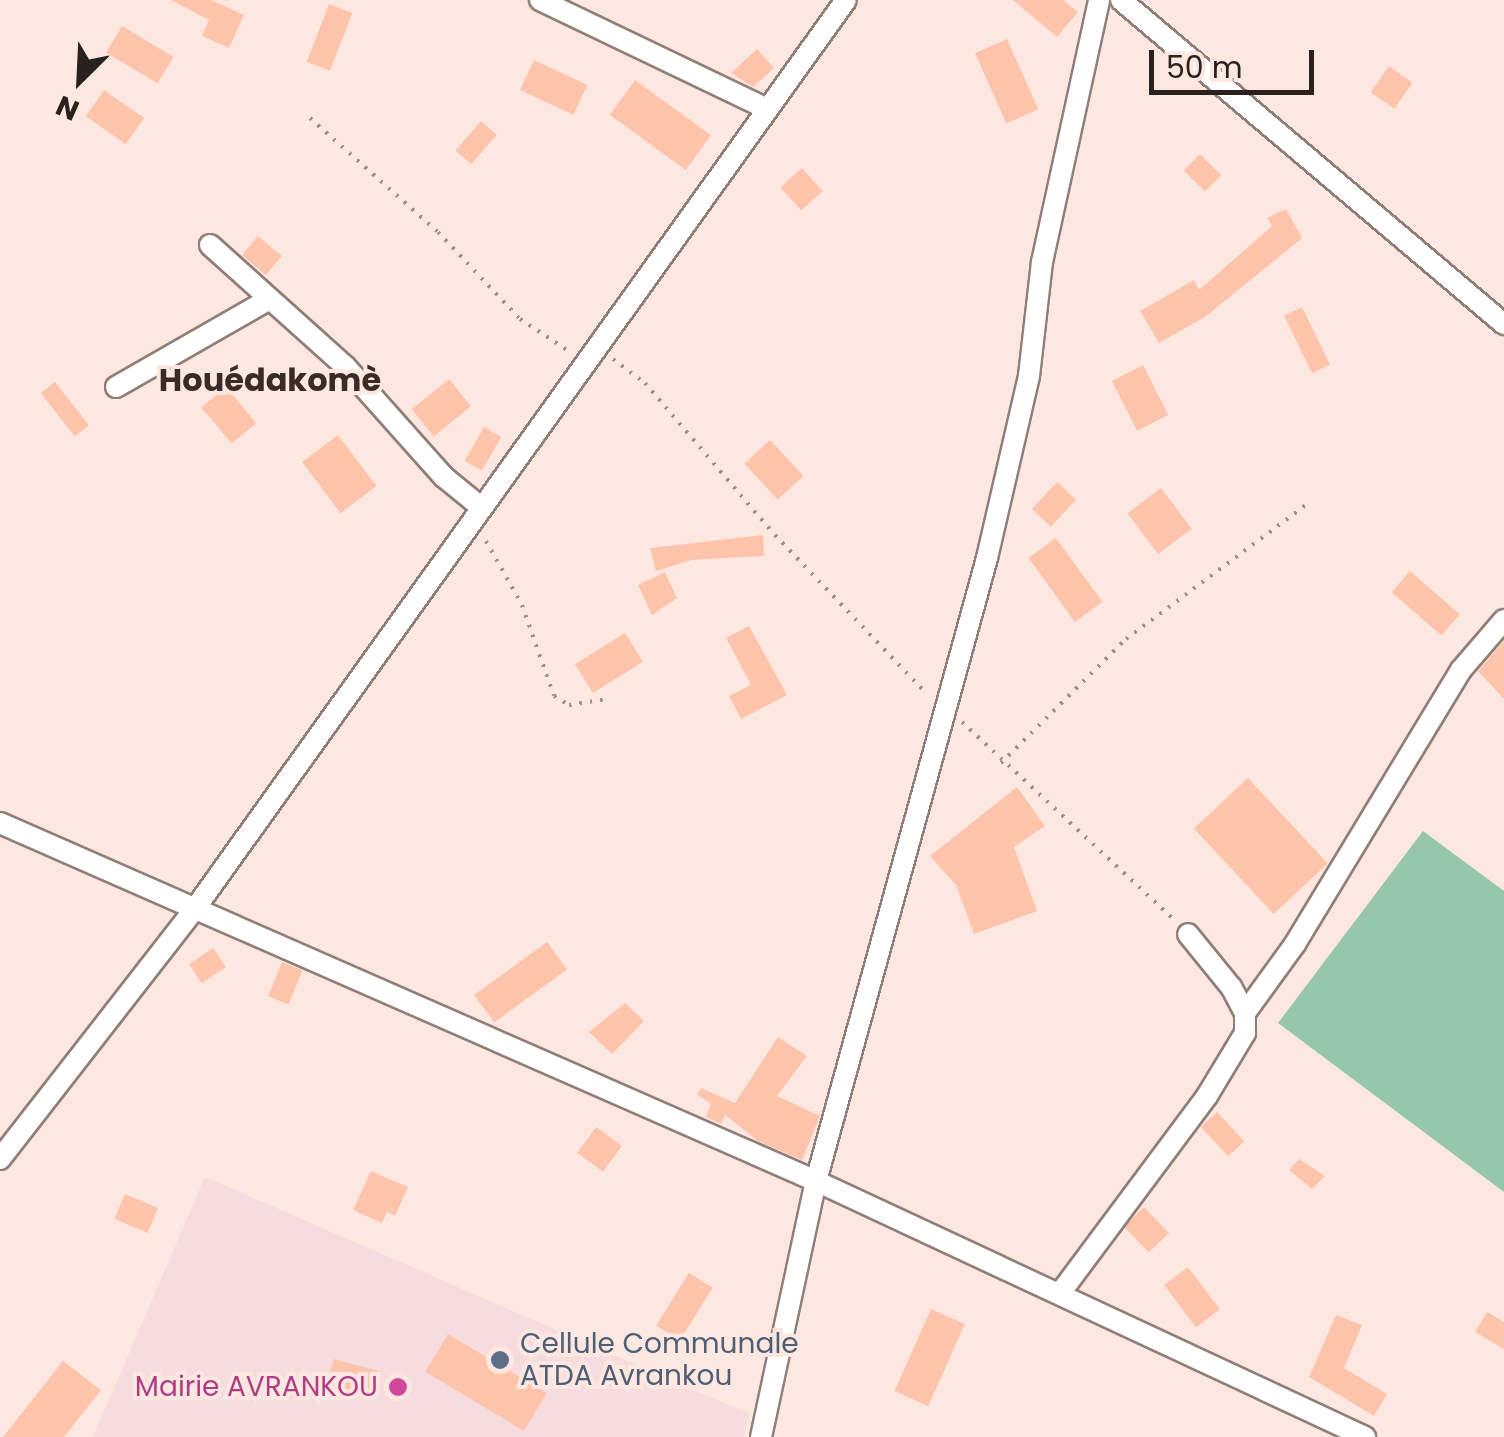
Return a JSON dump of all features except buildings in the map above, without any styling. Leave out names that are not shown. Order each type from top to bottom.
[{"type":"street","points":[[540,0],[767,110]]},
{"type":"street","points":[[0,1159],[194,910],[846,0]]},
{"type":"street","points":[[761,1437],[816,1180],[1029,376],[1042,262],[1099,0]]},
{"type":"street","points":[[1121,0],[1504,324]]},
{"type":"street","points":[[210,245],[266,301],[345,366],[444,476],[482,508]]},
{"type":"street","points":[[116,387],[266,301]]},
{"type":"street","points":[[1061,1292],[1207,1096],[1237,1050],[1246,1013],[1295,944],[1461,670],[1504,620]]},
{"type":"street","points":[[0,823],[816,1180],[1365,1437]]},
{"type":"street","points":[[1188,934],[1246,1013]]},
{"type":"path","points":[[310,118],[438,232],[520,319],[554,346],[626,366],[645,383],[813,576],[1001,763],[1188,934]]},
{"type":"path","points":[[1001,763],[1126,639],[1306,505]]},
{"type":"path","points":[[482,508],[488,553],[522,605],[554,696],[569,705],[605,699]]},
{"type":"shaded area","name":"Mairie AVRANKOU","points":[[205,1177],[749,1414],[744,1437],[93,1437]]},
{"type":"green space","points":[[1423,831],[1504,891],[1504,1192],[1278,1023]]},
{"type":"place","name":"Cellule Communale ATDA Avrankou","points":[[500,1360]]},
{"type":"place","name":"Mairie AVRANKOU","points":[[398,1387]]},
{"type":"district","name":"Houédakomè","points":[[270,380]]}]
